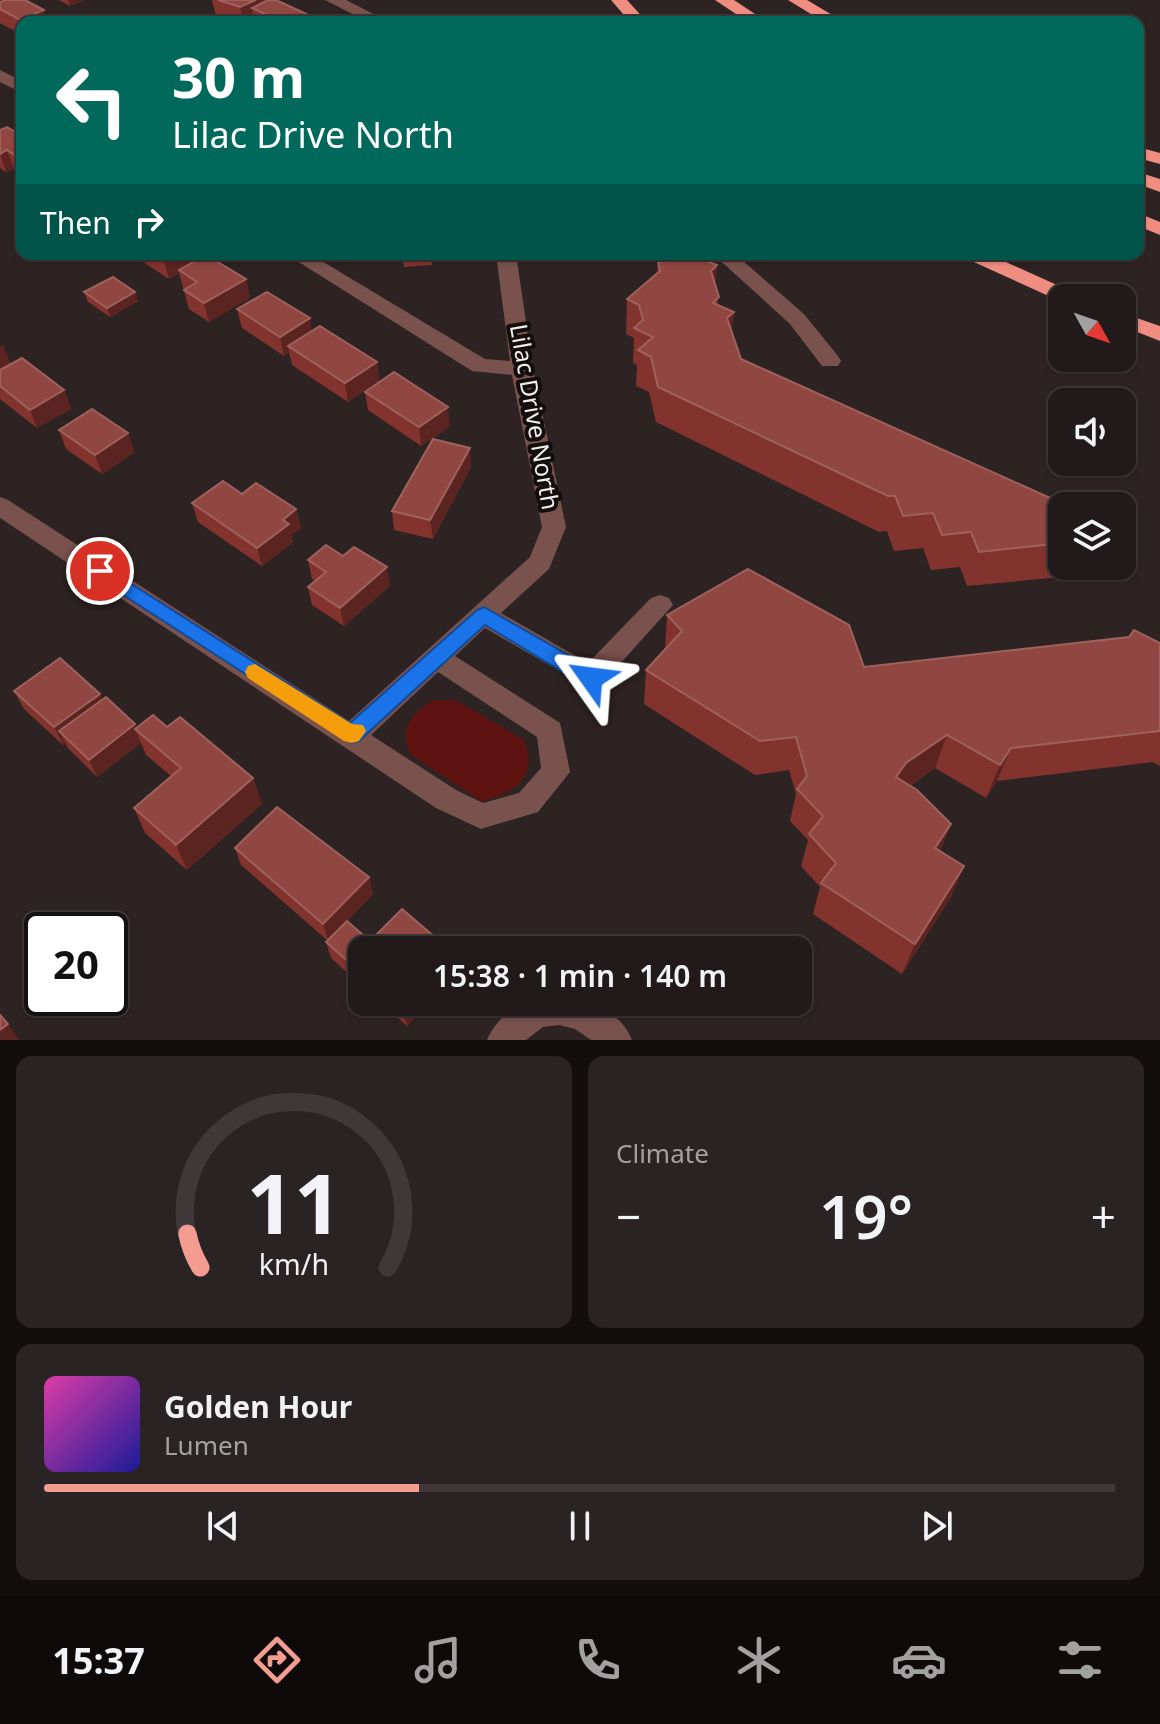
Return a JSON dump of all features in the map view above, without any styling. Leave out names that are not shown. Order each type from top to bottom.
[{"type":"highway","points":[[619,0],[634,16]]},
{"type":"highway","points":[[723,0],[749,16]]},
{"type":"highway","points":[[783,0],[810,16]]},
{"type":"highway","points":[[796,0],[825,16]]},
{"type":"highway","points":[[985,260],[1048,288]]},
{"type":"highway","points":[[1136,325],[1160,334]]},
{"type":"street","points":[[333,0],[368,16]]},
{"type":"street","points":[[306,260],[480,366],[522,369]]},
{"type":"street","name":"Lilac Drive North","points":[[352,735],[540,562],[554,527],[522,369],[507,260]]},
{"type":"street","points":[[730,260],[797,319],[830,361]]},
{"type":"street","points":[[0,506],[446,799],[481,816],[528,803],[556,772],[550,731],[438,658]]},
{"type":"street","points":[[484,615],[591,678],[660,605]]},
{"type":"street","points":[[503,1040],[523,1018],[547,1007],[591,1018],[616,1040]]},
{"type":"shaded area","points":[[434,700],[454,700],[524,740],[529,764],[526,774],[513,789],[481,801],[410,754],[406,736],[409,722]]},
{"type":"building","points":[[25,0],[44,10],[16,18],[0,9],[0,2]]},
{"type":"building","points":[[218,0],[256,0],[240,7]]},
{"type":"building","points":[[268,0],[276,0],[311,16],[269,16],[252,8]]},
{"type":"building","points":[[7,127],[16,132],[16,156],[7,150],[0,154],[0,130]]},
{"type":"building","points":[[197,260],[214,260],[246,279],[204,303],[184,290],[197,282],[179,270]]},
{"type":"building","points":[[704,260],[717,265],[711,271],[719,297],[713,303],[734,312],[727,318],[741,359],[1048,497],[1048,545],[979,552],[971,532],[942,535],[933,513],[903,516],[895,496],[888,496],[658,387],[651,357],[638,350],[653,337],[634,328],[643,320],[639,305],[627,299],[660,271],[658,262]]},
{"type":"building","points":[[113,277],[135,292],[107,308],[84,292]]},
{"type":"building","points":[[267,292],[310,318],[280,337],[237,309]]},
{"type":"building","points":[[320,326],[377,362],[345,383],[288,346]]},
{"type":"building","points":[[22,358],[64,390],[30,410],[0,386],[0,370]]},
{"type":"building","points":[[394,372],[448,407],[419,427],[365,392]]},
{"type":"building","points":[[92,409],[128,433],[95,455],[59,430]]},
{"type":"building","points":[[433,439],[470,448],[430,520],[392,511]]},
{"type":"building","points":[[223,481],[242,494],[256,483],[296,509],[283,520],[289,524],[257,548],[192,503]]},
{"type":"building","points":[[326,545],[343,556],[354,547],[387,567],[340,608],[308,587],[326,572],[308,560]]},
{"type":"building","points":[[748,569],[849,625],[864,667],[1129,637],[1134,630],[1160,643],[1160,731],[1011,748],[1000,765],[947,735],[906,763],[896,777],[917,790],[951,824],[935,848],[964,866],[915,944],[821,883],[836,863],[809,834],[823,816],[797,789],[807,776],[796,737],[760,741],[646,670],[682,631],[667,615]]},
{"type":"building","points":[[60,658],[100,694],[54,727],[14,691]]},
{"type":"building","points":[[106,697],[135,724],[89,760],[59,731]]},
{"type":"building","points":[[153,715],[167,727],[180,717],[253,778],[176,845],[134,808],[181,768],[135,729]]},
{"type":"building","points":[[277,807],[369,877],[323,924],[235,848]]},
{"type":"building","points":[[402,909],[434,936],[375,936]]},
{"type":"building","points":[[347,921],[364,936],[348,936],[348,962],[326,942]]},
{"type":"building","points":[[0,1015],[8,1024],[0,1030]]},
{"type":"slow traffic","points":[[255,672],[352,735],[356,731]]},
{"type":"route","points":[[100,571],[352,735],[484,615],[591,678]]}]
